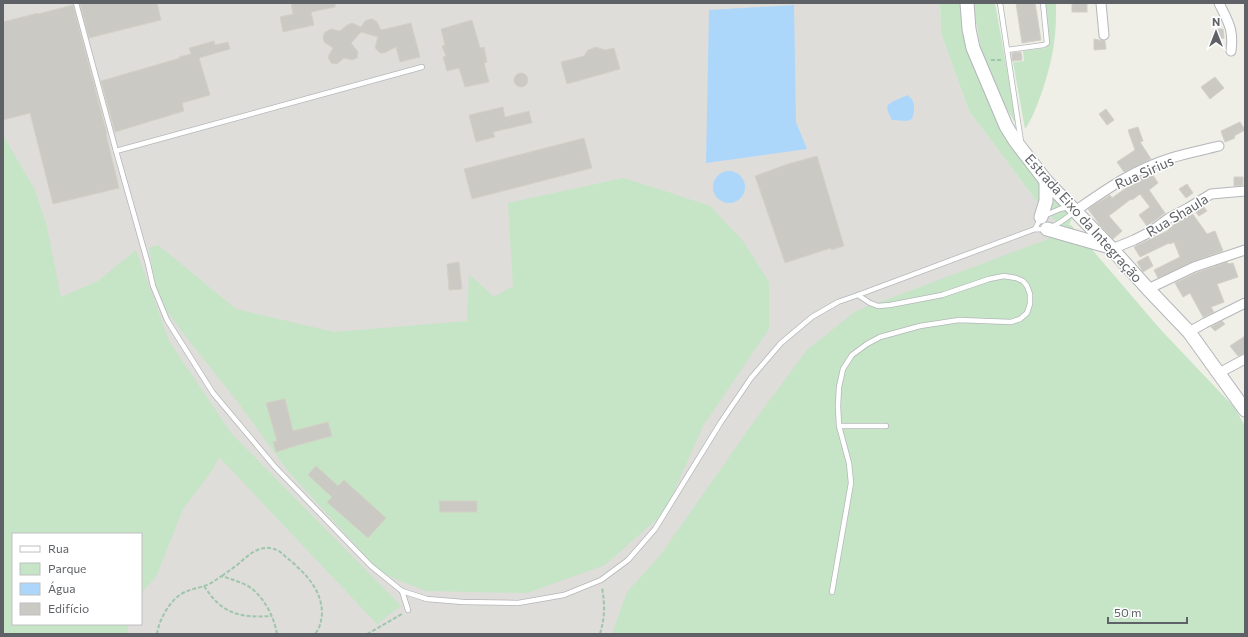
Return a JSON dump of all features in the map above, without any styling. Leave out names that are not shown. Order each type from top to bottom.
[{"type":"main road","name":"Estrada Eixo da Integração","points":[[967,3],[969,29],[973,48],[1006,126],[1023,151],[1046,181],[1189,332],[1245,410]]},
{"type":"main road","points":[[1041,217],[1046,201],[1046,181]]},
{"type":"main road","points":[[1041,229],[1063,233],[1111,248]]},
{"type":"street","points":[[1102,3],[1104,35]]},
{"type":"street","points":[[1219,3],[1231,28],[1231,51]]},
{"type":"street","name":"Rua Sirius","points":[[1073,209],[1126,177],[1173,157],[1219,146]]},
{"type":"street","name":"Rua Shaula","points":[[1111,248],[1134,240],[1150,232],[1169,218],[1211,194],[1245,191]]},
{"type":"street","points":[[1148,289],[1194,267],[1245,250]]},
{"type":"street","points":[[1189,332],[1245,303]]},
{"type":"street","points":[[1219,373],[1245,359]]},
{"type":"lane","points":[[76,3],[153,286],[167,320],[213,394],[275,467],[371,566],[402,591],[427,599],[464,602],[518,603],[564,595],[601,580],[628,560],[655,529],[721,422],[751,378],[781,343],[812,317],[838,302],[1065,220],[1073,209]]},
{"type":"lane","points":[[1000,3],[1023,151]]},
{"type":"lane","points":[[1007,50],[1044,45],[1047,43],[1043,3]]},
{"type":"lane","points":[[116,151],[422,66]]},
{"type":"lane","points":[[1041,229],[1041,217],[1060,209],[1073,209]]},
{"type":"lane","points":[[832,592],[851,483],[849,464],[839,426],[839,387],[843,369],[852,355],[880,337],[920,326],[942,322],[972,320],[1011,322],[1020,319],[1027,312],[1030,304],[1030,294],[1023,281],[1004,276],[989,279],[942,295],[890,305],[878,306],[870,303],[858,295]]},
{"type":"lane","points":[[839,426],[886,426]]},
{"type":"lane","points":[[402,591],[408,610]]},
{"type":"path","points":[[157,634],[158,625],[168,608],[181,595],[195,588],[211,583],[254,550],[269,548],[279,551],[308,579],[319,593],[322,606],[321,623],[319,630],[315,634]]},
{"type":"path","points":[[222,576],[246,585],[255,591],[272,616],[277,634]]},
{"type":"path","points":[[600,634],[604,619],[601,580]]},
{"type":"path","points":[[204,586],[217,603],[227,610],[241,615],[255,617],[272,616]]},
{"type":"path","points":[[367,634],[408,610]]},
{"type":"shaded area","points":[[3,3],[940,3],[941,33],[969,111],[1041,207],[1064,229],[1245,634],[3,634]]},
{"type":"green space","points":[[940,3],[967,3],[969,29],[998,109],[1075,211],[1069,225],[1071,225],[1160,329],[1234,407],[1245,426],[1245,634],[612,634],[627,592],[659,557],[758,416],[807,350],[856,311],[1048,239],[1064,229],[1041,207],[969,111],[941,33]]},
{"type":"green space","points":[[973,3],[995,3],[1017,126],[1001,99],[981,51]]},
{"type":"green space","points":[[1044,3],[1056,3],[1056,28],[1053,52],[1039,100],[1030,122],[1025,129],[1013,62],[1024,61],[1023,51],[1046,48],[1049,44]]},
{"type":"green space","points":[[3,135],[35,190],[46,223],[61,297],[98,281],[136,250],[169,341],[231,433],[401,606],[377,624],[219,457],[213,469],[183,509],[156,577],[142,592],[142,533],[12,533],[12,625],[128,625],[128,634],[3,634]]},
{"type":"green space","points":[[623,178],[710,206],[743,241],[769,282],[769,329],[703,426],[665,512],[605,565],[527,593],[426,591],[381,573],[287,470],[237,401],[158,299],[149,248],[158,245],[236,309],[334,332],[467,321],[469,274],[494,297],[513,286],[508,203]]},
{"type":"water","points":[[794,5],[796,122],[807,149],[706,163],[709,10]]},
{"type":"water","points":[[907,95],[912,100],[914,106],[912,119],[906,121],[892,120],[887,106]]},
{"type":"water","points":[[726,171],[732,171],[742,178],[745,187],[744,193],[738,200],[732,203],[726,203],[716,196],[713,190],[713,184],[720,174]]},
{"type":"building","points":[[157,3],[161,20],[89,38],[80,4]]},
{"type":"building","points":[[291,3],[335,3],[335,7],[311,12],[314,25],[283,32],[280,17],[293,14]]},
{"type":"building","points":[[1016,3],[1035,3],[1041,40],[1022,43]]},
{"type":"building","points":[[1072,3],[1087,3],[1087,12],[1072,12]]},
{"type":"building","points":[[73,5],[107,134],[119,188],[53,204],[30,113],[3,120],[3,22]]},
{"type":"building","points":[[370,19],[377,22],[381,30],[411,23],[420,57],[400,62],[396,47],[384,53],[380,53],[375,48],[378,37],[361,32],[351,43],[358,52],[357,58],[352,60],[344,58],[337,64],[331,63],[328,57],[333,48],[324,42],[323,36],[325,32],[331,29],[340,31],[352,23],[361,27],[365,21]]},
{"type":"building","points":[[472,20],[480,48],[484,47],[487,62],[484,63],[489,82],[465,87],[459,68],[447,71],[443,57],[446,56],[442,46],[445,45],[441,29]]},
{"type":"building","points":[[1215,29],[1223,29],[1224,38],[1215,39]]},
{"type":"building","points":[[1094,39],[1105,41],[1106,49],[1094,50]]},
{"type":"building","points":[[214,41],[215,45],[228,42],[230,49],[199,58],[210,95],[182,103],[184,111],[115,132],[101,81],[180,58],[179,57],[191,54],[189,48]]},
{"type":"building","points":[[596,47],[605,50],[614,48],[620,69],[567,84],[561,62],[584,56],[588,50]]},
{"type":"building","points":[[1021,52],[1022,60],[1012,61],[1012,53]]},
{"type":"building","points":[[521,73],[526,75],[528,80],[526,85],[521,87],[516,85],[514,80],[516,75]]},
{"type":"building","points":[[1215,77],[1224,88],[1210,99],[1201,87]]},
{"type":"building","points":[[503,107],[505,117],[529,111],[532,123],[493,132],[495,137],[476,142],[469,115]]},
{"type":"building","points":[[1106,109],[1114,120],[1107,125],[1099,114]]},
{"type":"building","points":[[1240,122],[1245,130],[1234,136],[1235,138],[1225,142],[1221,131]]},
{"type":"building","points":[[1138,127],[1143,141],[1140,142],[1151,159],[1124,172],[1117,162],[1135,150],[1128,130]]},
{"type":"building","points":[[584,138],[592,168],[472,199],[464,169]]},
{"type":"building","points":[[817,156],[844,246],[831,250],[831,248],[785,263],[755,176],[788,164]]},
{"type":"building","points":[[1151,172],[1158,183],[1149,190],[1165,213],[1147,226],[1139,215],[1150,207],[1140,194],[1109,216],[1122,231],[1113,239],[1088,209],[1110,195],[1112,198],[1132,184],[1131,182]]},
{"type":"building","points":[[1234,177],[1243,177],[1243,185],[1234,186]]},
{"type":"building","points":[[1187,184],[1193,193],[1186,198],[1179,189]]},
{"type":"building","points":[[1203,206],[1207,211],[1199,216],[1195,211]]},
{"type":"building","points":[[1192,213],[1207,234],[1215,231],[1223,251],[1192,262],[1158,278],[1154,270],[1180,257],[1174,242],[1140,257],[1134,247],[1167,231],[1179,220]]},
{"type":"building","points":[[1148,256],[1153,266],[1143,272],[1137,262]]},
{"type":"building","points":[[459,262],[462,289],[449,290],[447,264]]},
{"type":"building","points":[[1227,262],[1228,264],[1233,263],[1238,277],[1217,284],[1224,302],[1211,307],[1214,312],[1203,317],[1190,293],[1183,297],[1175,283],[1196,273]]},
{"type":"building","points":[[1222,321],[1225,324],[1215,331],[1211,327]]},
{"type":"building","points":[[1245,336],[1245,353],[1238,356],[1230,346]]},
{"type":"building","points":[[285,399],[293,431],[328,422],[332,436],[276,452],[273,442],[277,441],[266,403]]},
{"type":"building","points":[[316,466],[338,486],[344,480],[386,518],[368,538],[327,502],[332,497],[308,475]]},
{"type":"building","points":[[439,501],[477,501],[477,512],[440,512]]}]
